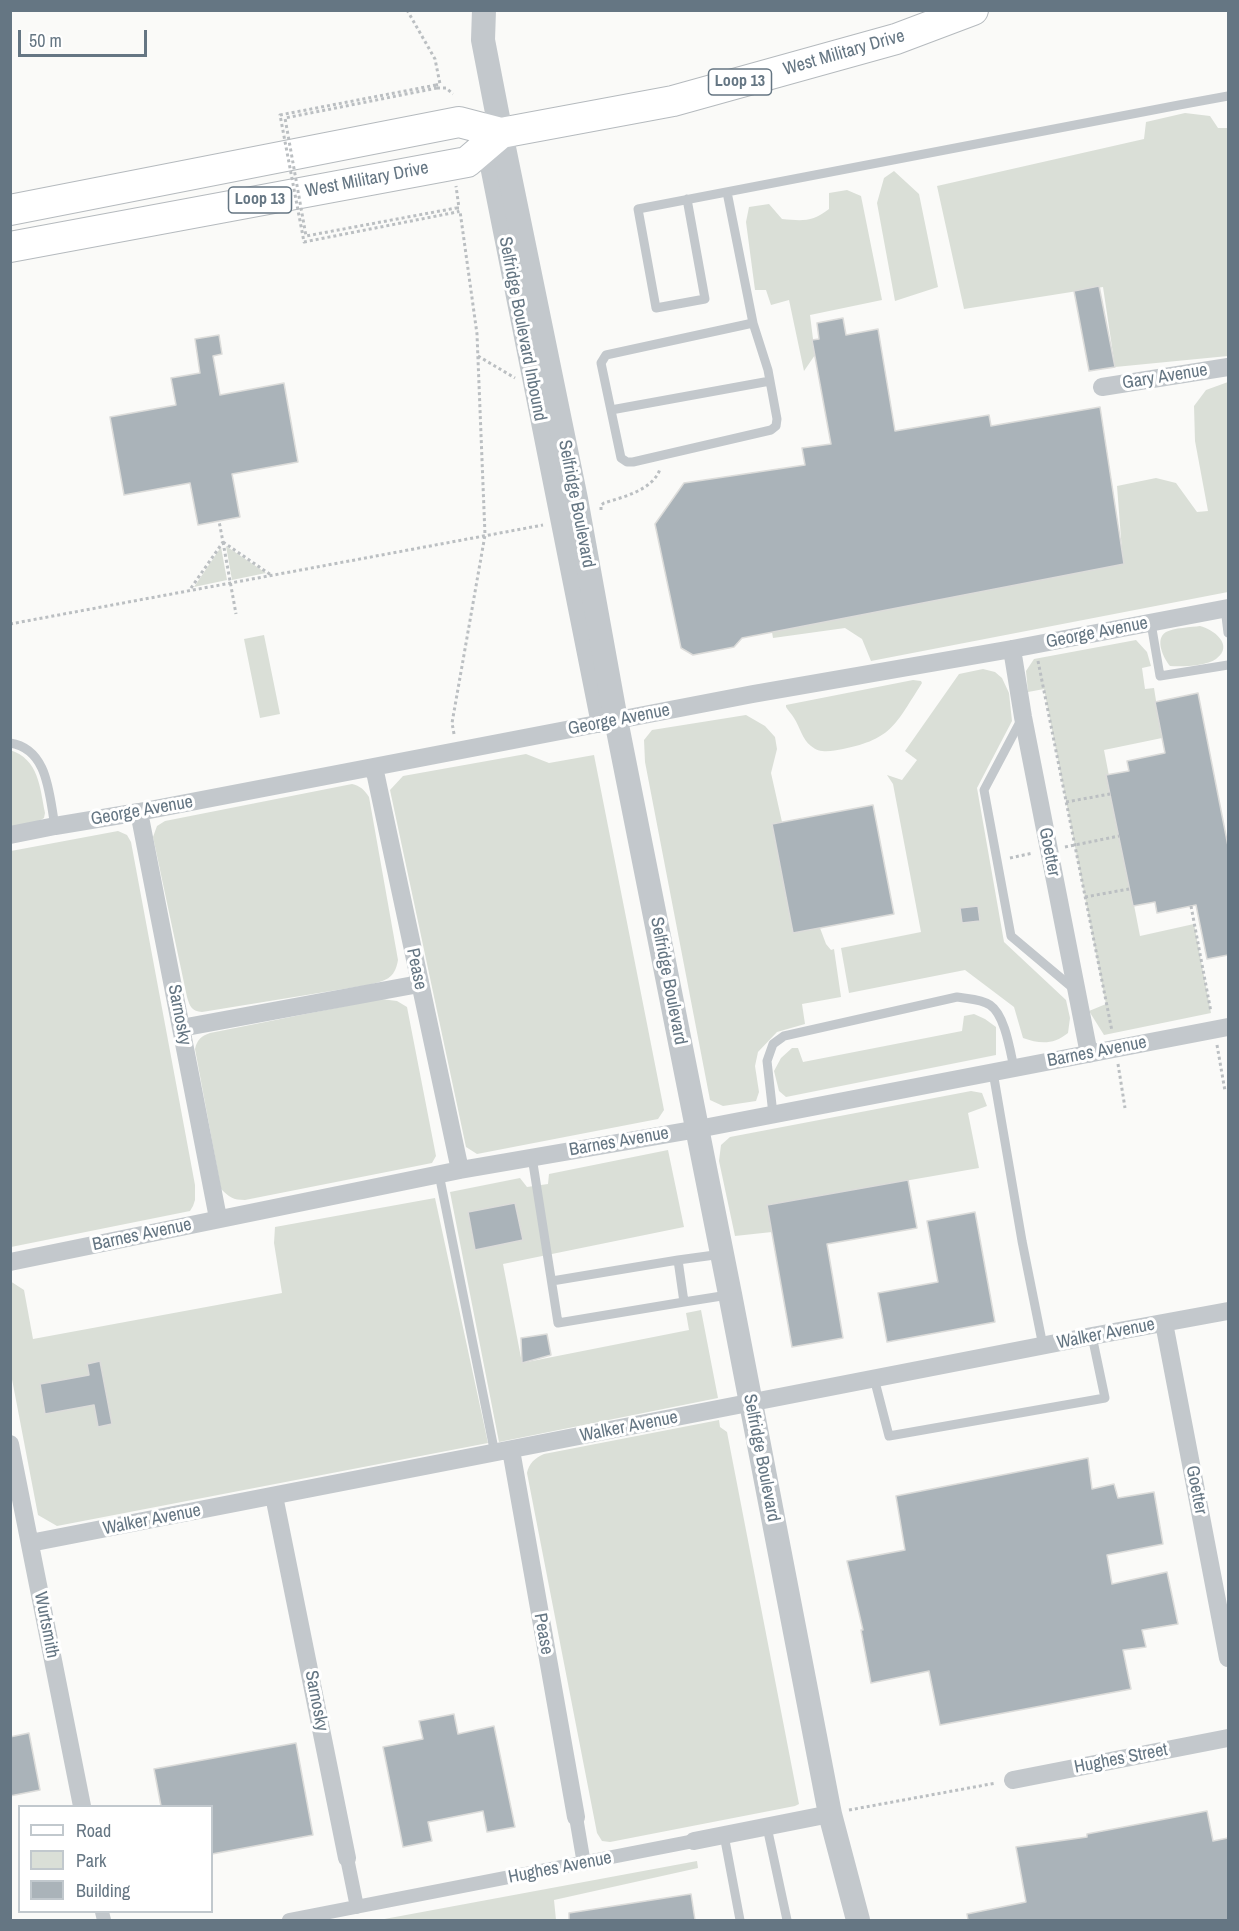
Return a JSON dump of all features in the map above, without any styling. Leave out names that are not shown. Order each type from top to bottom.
[{"type":"main road","name":"West Military Drive","points":[[10,247],[467,162],[493,140],[673,101],[897,39],[973,10]]},
{"type":"main road","name":"West Military Drive","points":[[10,210],[459,122],[493,140]]},
{"type":"street","name":"Selfridge Boulevard","points":[[467,10],[483,40]]},
{"type":"street","name":"Selfridge Boulevard","points":[[483,10],[483,40],[493,140],[573,488],[608,722],[698,1129],[830,1814],[858,1920]]},
{"type":"street","name":"Gary Avenue","points":[[1102,387],[1228,367]]},
{"type":"street","name":"George Avenue","points":[[10,835],[763,692],[1012,649],[1227,608]]},
{"type":"street","name":"Goetter","points":[[1012,649],[1023,717],[1089,1054]]},
{"type":"street","name":"Pease","points":[[374,767],[460,1170]]},
{"type":"street","name":"Sarnosky","points":[[139,812],[218,1218]]},
{"type":"street","points":[[181,1028],[419,984]]},
{"type":"street","name":"Barnes Avenue","points":[[10,1262],[439,1174],[698,1129],[1222,1028]]},
{"type":"street","name":"Walker Avenue","points":[[30,1543],[1228,1311]]},
{"type":"street","name":"Goetter","points":[[1164,1323],[1228,1658]]},
{"type":"street","name":"Wurtsmith","points":[[10,1444],[82,1805]]},
{"type":"street","name":"Pease","points":[[503,1452],[576,1817]]},
{"type":"street","name":"Sarnosky","points":[[274,1496],[357,1907]]},
{"type":"street","name":"Hughes Street","points":[[1012,1780],[1228,1738]]},
{"type":"street","name":"Hughes Avenue","points":[[290,1920],[830,1814]]},
{"type":"street","points":[[576,1817],[584,1864]]},
{"type":"lane","points":[[687,199],[705,299],[656,308],[638,209],[687,199],[1228,96]]},
{"type":"lane","points":[[727,192],[753,323],[768,370],[777,419],[776,426],[771,430],[633,462],[627,462],[621,458],[601,363],[606,356],[753,323]]},
{"type":"lane","points":[[611,410],[770,381]]},
{"type":"lane","points":[[1227,608],[1228,633]]},
{"type":"lane","points":[[1151,622],[1160,676],[1228,665]]},
{"type":"lane","points":[[1023,717],[984,790],[1011,936],[1076,991]]},
{"type":"lane","points":[[10,742],[31,752],[42,766],[55,826]]},
{"type":"lane","points":[[773,1114],[767,1061],[773,1044],[784,1036],[957,998],[977,1000],[991,1005],[1001,1017],[1014,1068]]},
{"type":"lane","points":[[993,1072],[1043,1346]]},
{"type":"lane","points":[[532,1157],[558,1323],[730,1294]]},
{"type":"lane","points":[[439,1174],[503,1452]]},
{"type":"lane","points":[[552,1281],[722,1254]]},
{"type":"lane","points":[[678,1260],[684,1302]]},
{"type":"lane","points":[[874,1378],[889,1436],[1105,1398],[1092,1336]]},
{"type":"lane","points":[[767,1827],[787,1920]]},
{"type":"lane","points":[[724,1835],[740,1920]]},
{"type":"path","points":[[407,10],[435,59],[440,84],[437,87]]},
{"type":"path","points":[[453,94],[446,88],[437,87],[280,115],[304,242],[457,210]]},
{"type":"path","points":[[456,184],[459,208],[457,210]]},
{"type":"path","points":[[457,210],[460,212],[477,334],[484,535],[452,723],[457,751]]},
{"type":"path","points":[[478,356],[515,379]]},
{"type":"path","points":[[601,510],[601,505],[604,503],[637,491],[650,483],[659,473],[660,464]]},
{"type":"path","points":[[219,521],[236,615]]},
{"type":"path","points":[[10,624],[552,523]]},
{"type":"path","points":[[223,542],[271,574]]},
{"type":"path","points":[[190,590],[223,542]]},
{"type":"path","points":[[1035,644],[1125,1108]]},
{"type":"path","points":[[1066,802],[1110,794]]},
{"type":"path","points":[[1085,897],[1129,889]]},
{"type":"path","points":[[1191,906],[1222,1028],[1226,1091]]},
{"type":"path","points":[[830,1814],[1012,1780]]},
{"type":"green space","points":[[1185,113],[1210,116],[1218,128],[1228,128],[1228,356],[1115,367],[1103,287],[964,309],[937,186],[1144,139],[1146,122]]},
{"type":"green space","points":[[894,171],[919,194],[938,287],[895,301],[877,203],[884,178]]},
{"type":"green space","points":[[847,190],[861,196],[882,300],[810,315],[815,355],[804,371],[789,300],[771,305],[766,290],[755,290],[746,222],[749,207],[769,204],[782,219],[807,220],[829,209],[829,193]]},
{"type":"green space","points":[[1228,382],[1228,592],[871,661],[862,639],[845,628],[773,638],[772,632],[1123,564],[1117,486],[1156,478],[1176,483],[1197,512],[1208,511],[1195,441],[1194,406],[1206,390]]},
{"type":"green space","points":[[226,546],[266,573],[232,580]]},
{"type":"green space","points":[[221,547],[227,580],[194,587]]},
{"type":"green space","points":[[1200,626],[1211,630],[1220,638],[1223,643],[1221,654],[1206,663],[1170,666],[1161,649],[1162,635],[1173,630]]},
{"type":"green space","points":[[264,635],[280,714],[260,718],[244,639]]},
{"type":"green space","points":[[1136,640],[1147,652],[1151,666],[1142,668],[1145,689],[1154,688],[1162,738],[1104,750],[1140,936],[1194,924],[1211,1013],[1104,1035],[1089,1011],[1106,1004],[1044,689],[1028,692],[1026,671],[1034,659]]},
{"type":"green space","points":[[983,669],[995,672],[1002,678],[1009,693],[1012,721],[977,788],[1004,942],[1066,1000],[1070,1018],[1068,1033],[1052,1041],[1041,1042],[1023,1038],[1014,1007],[965,970],[849,993],[841,948],[921,932],[893,784],[887,775],[902,780],[917,760],[905,751],[959,674]]},
{"type":"green space","points":[[913,680],[922,683],[899,719],[891,727],[873,740],[843,749],[822,751],[815,749],[805,740],[786,707],[786,705]]},
{"type":"green space","points":[[746,715],[765,726],[775,737],[777,749],[771,773],[782,822],[772,825],[793,933],[820,928],[826,944],[831,950],[834,949],[841,997],[802,1004],[805,1024],[777,1032],[758,1052],[755,1066],[759,1092],[756,1101],[723,1106],[710,1100],[645,762],[644,740],[652,730]]},
{"type":"green space","points":[[10,750],[20,754],[32,767],[39,784],[45,813],[44,818],[39,821],[10,827]]},
{"type":"green space","points":[[526,754],[549,763],[594,755],[664,1110],[658,1119],[477,1154],[466,1147],[390,790],[403,776]]},
{"type":"green space","points":[[352,784],[362,788],[369,797],[398,960],[392,975],[368,985],[202,1012],[196,1011],[190,1006],[187,997],[153,837],[157,826],[165,821]]},
{"type":"green space","points":[[118,831],[127,835],[131,842],[195,1185],[195,1200],[190,1211],[11,1247],[11,851]]},
{"type":"green space","points":[[381,999],[397,1001],[407,1007],[436,1156],[432,1163],[245,1200],[234,1199],[226,1194],[221,1189],[195,1049],[198,1041],[210,1033]]},
{"type":"green space","points":[[974,1014],[996,1027],[996,1055],[786,1097],[779,1091],[774,1071],[781,1058],[792,1048],[798,1048],[803,1062],[962,1031],[964,1016]]},
{"type":"green space","points":[[971,1091],[982,1093],[987,1106],[968,1113],[979,1168],[767,1205],[772,1232],[735,1236],[719,1161],[721,1145],[730,1137]]},
{"type":"green space","points":[[668,1150],[684,1227],[503,1264],[522,1363],[689,1330],[686,1313],[701,1310],[718,1398],[499,1442],[450,1192],[520,1178],[527,1187],[548,1184],[549,1174]]},
{"type":"green space","points":[[435,1198],[488,1443],[57,1526],[38,1515],[11,1374],[10,1281],[24,1290],[33,1339],[282,1293],[274,1243],[275,1227]]},
{"type":"green space","points":[[719,1420],[720,1427],[727,1432],[799,1804],[610,1842],[602,1841],[597,1833],[528,1469],[533,1461],[544,1454]]},
{"type":"green space","points":[[697,1861],[698,1868],[554,1900],[556,1920],[379,1920]]},
{"type":"building","points":[[1099,286],[1115,367],[1089,371],[1074,291]]},
{"type":"building","points":[[843,318],[846,335],[878,329],[895,431],[989,415],[991,426],[1100,407],[1124,564],[742,638],[734,647],[693,655],[681,648],[655,524],[684,483],[805,465],[802,448],[831,444],[812,340],[819,339],[817,323]]},
{"type":"building","points":[[219,335],[222,354],[213,356],[220,395],[284,383],[298,462],[232,474],[240,517],[198,525],[190,483],[124,495],[110,417],[176,405],[171,378],[200,373],[195,339]]},
{"type":"building","points":[[1198,693],[1228,846],[1228,955],[1207,959],[1196,905],[1157,913],[1155,902],[1133,906],[1106,775],[1129,771],[1127,761],[1165,753],[1155,702]]},
{"type":"building","points":[[873,805],[894,914],[793,933],[772,824]]},
{"type":"building","points":[[978,906],[980,921],[962,923],[960,908]]},
{"type":"building","points":[[908,1180],[917,1228],[827,1244],[843,1338],[792,1347],[767,1205]]},
{"type":"building","points":[[515,1203],[523,1240],[475,1250],[468,1212]]},
{"type":"building","points":[[975,1212],[995,1322],[887,1342],[878,1293],[938,1282],[927,1221]]},
{"type":"building","points":[[547,1334],[551,1355],[522,1363],[521,1338]]},
{"type":"building","points":[[100,1361],[112,1424],[98,1427],[94,1405],[45,1414],[40,1384],[89,1375],[87,1364]]},
{"type":"building","points":[[1088,1458],[1092,1489],[1114,1484],[1118,1498],[1154,1492],[1163,1544],[1107,1555],[1112,1584],[1167,1572],[1178,1624],[1142,1630],[1146,1647],[1123,1650],[1131,1689],[940,1725],[929,1671],[871,1683],[861,1630],[863,1630],[847,1561],[905,1550],[896,1496]]},
{"type":"building","points":[[454,1714],[458,1734],[494,1726],[515,1827],[487,1832],[483,1811],[428,1822],[432,1841],[403,1847],[383,1747],[423,1739],[419,1721]]},
{"type":"building","points":[[29,1733],[40,1790],[10,1796],[10,1737]]},
{"type":"building","points":[[296,1743],[313,1835],[213,1854],[213,1805],[161,1805],[154,1769]]},
{"type":"building","points":[[1207,1811],[1213,1841],[1228,1838],[1228,1920],[968,1920],[967,1914],[1026,1902],[1016,1847],[1087,1837],[1087,1834]]},
{"type":"building","points":[[691,1894],[695,1920],[569,1920],[569,1913]]}]
